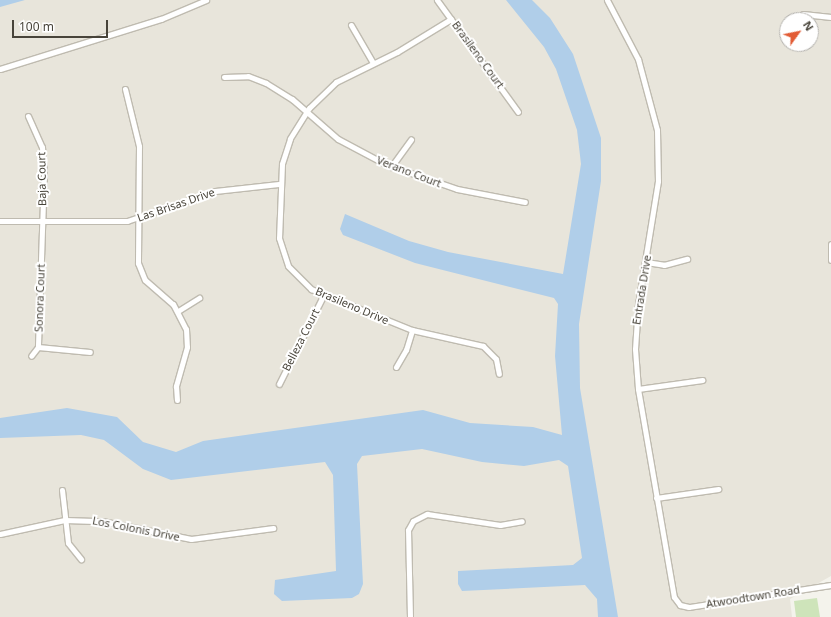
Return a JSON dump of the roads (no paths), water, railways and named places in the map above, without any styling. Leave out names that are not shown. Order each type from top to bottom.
[{"type":"street","points":[[0,69],[161,18],[206,0]]},
{"type":"street","name":"Brasileno Court","points":[[436,0],[518,112]]},
{"type":"street","name":"Entrada Drive","points":[[606,0],[638,59],[657,130],[658,180],[636,327],[638,389],[674,596],[684,607]]},
{"type":"street","points":[[819,16],[831,17]]},
{"type":"street","name":"Brasileno Drive","points":[[451,19],[336,82],[306,112],[290,139],[279,184],[279,238],[284,257],[294,274],[323,296],[412,330],[483,346],[496,359],[499,374]]},
{"type":"street","points":[[351,25],[373,63]]},
{"type":"street","name":"Verano Court","points":[[224,77],[255,78],[280,90],[348,145],[392,167],[458,189],[525,202]]},
{"type":"street","points":[[125,89],[139,146],[141,272],[178,312],[186,329],[187,347],[176,386],[177,400]]},
{"type":"street","name":"Baja Court","points":[[28,116],[43,151],[42,222]]},
{"type":"street","points":[[392,167],[411,140]]},
{"type":"street","name":"Las Brisas Drive","points":[[0,221],[110,223],[140,219],[215,192],[279,184]]},
{"type":"street","name":"Sonora Court","points":[[42,222],[38,347],[90,352]]},
{"type":"street","points":[[831,244],[831,260]]},
{"type":"street","points":[[646,262],[664,265],[687,260]]},
{"type":"street","name":"Belleza Court","points":[[279,384],[323,296]]},
{"type":"street","points":[[178,312],[199,298]]},
{"type":"street","points":[[396,367],[406,350],[412,330]]},
{"type":"street","points":[[31,356],[38,347]]},
{"type":"street","points":[[638,389],[702,380]]},
{"type":"street","points":[[656,498],[718,489]]},
{"type":"street","points":[[62,490],[70,549],[81,559]]},
{"type":"street","points":[[410,617],[408,530],[413,520],[427,514],[500,525],[522,521]]},
{"type":"street","name":"Los Colonis Drive","points":[[0,534],[65,520],[102,521],[191,539],[273,528]]},
{"type":"street","name":"Atwoodtown Road","points":[[684,607],[831,585]]},
{"type":"water","points":[[0,0],[25,0],[0,7]]},
{"type":"water","points":[[506,0],[532,0],[550,18],[573,54],[601,138],[601,181],[579,324],[580,388],[618,617],[598,617],[597,599],[585,585],[462,591],[458,584],[458,571],[573,565],[582,558],[568,466],[559,460],[524,466],[482,462],[422,449],[362,456],[357,464],[363,584],[359,594],[352,598],[282,601],[274,594],[275,580],[336,571],[333,475],[325,462],[171,480],[143,469],[104,440],[81,435],[0,438],[0,418],[67,408],[117,417],[143,442],[176,452],[203,441],[423,410],[470,423],[533,427],[562,435],[555,356],[558,304],[554,298],[415,263],[343,235],[340,229],[345,214],[409,241],[448,252],[563,274],[581,164],[577,130],[556,69],[544,47]]}]
